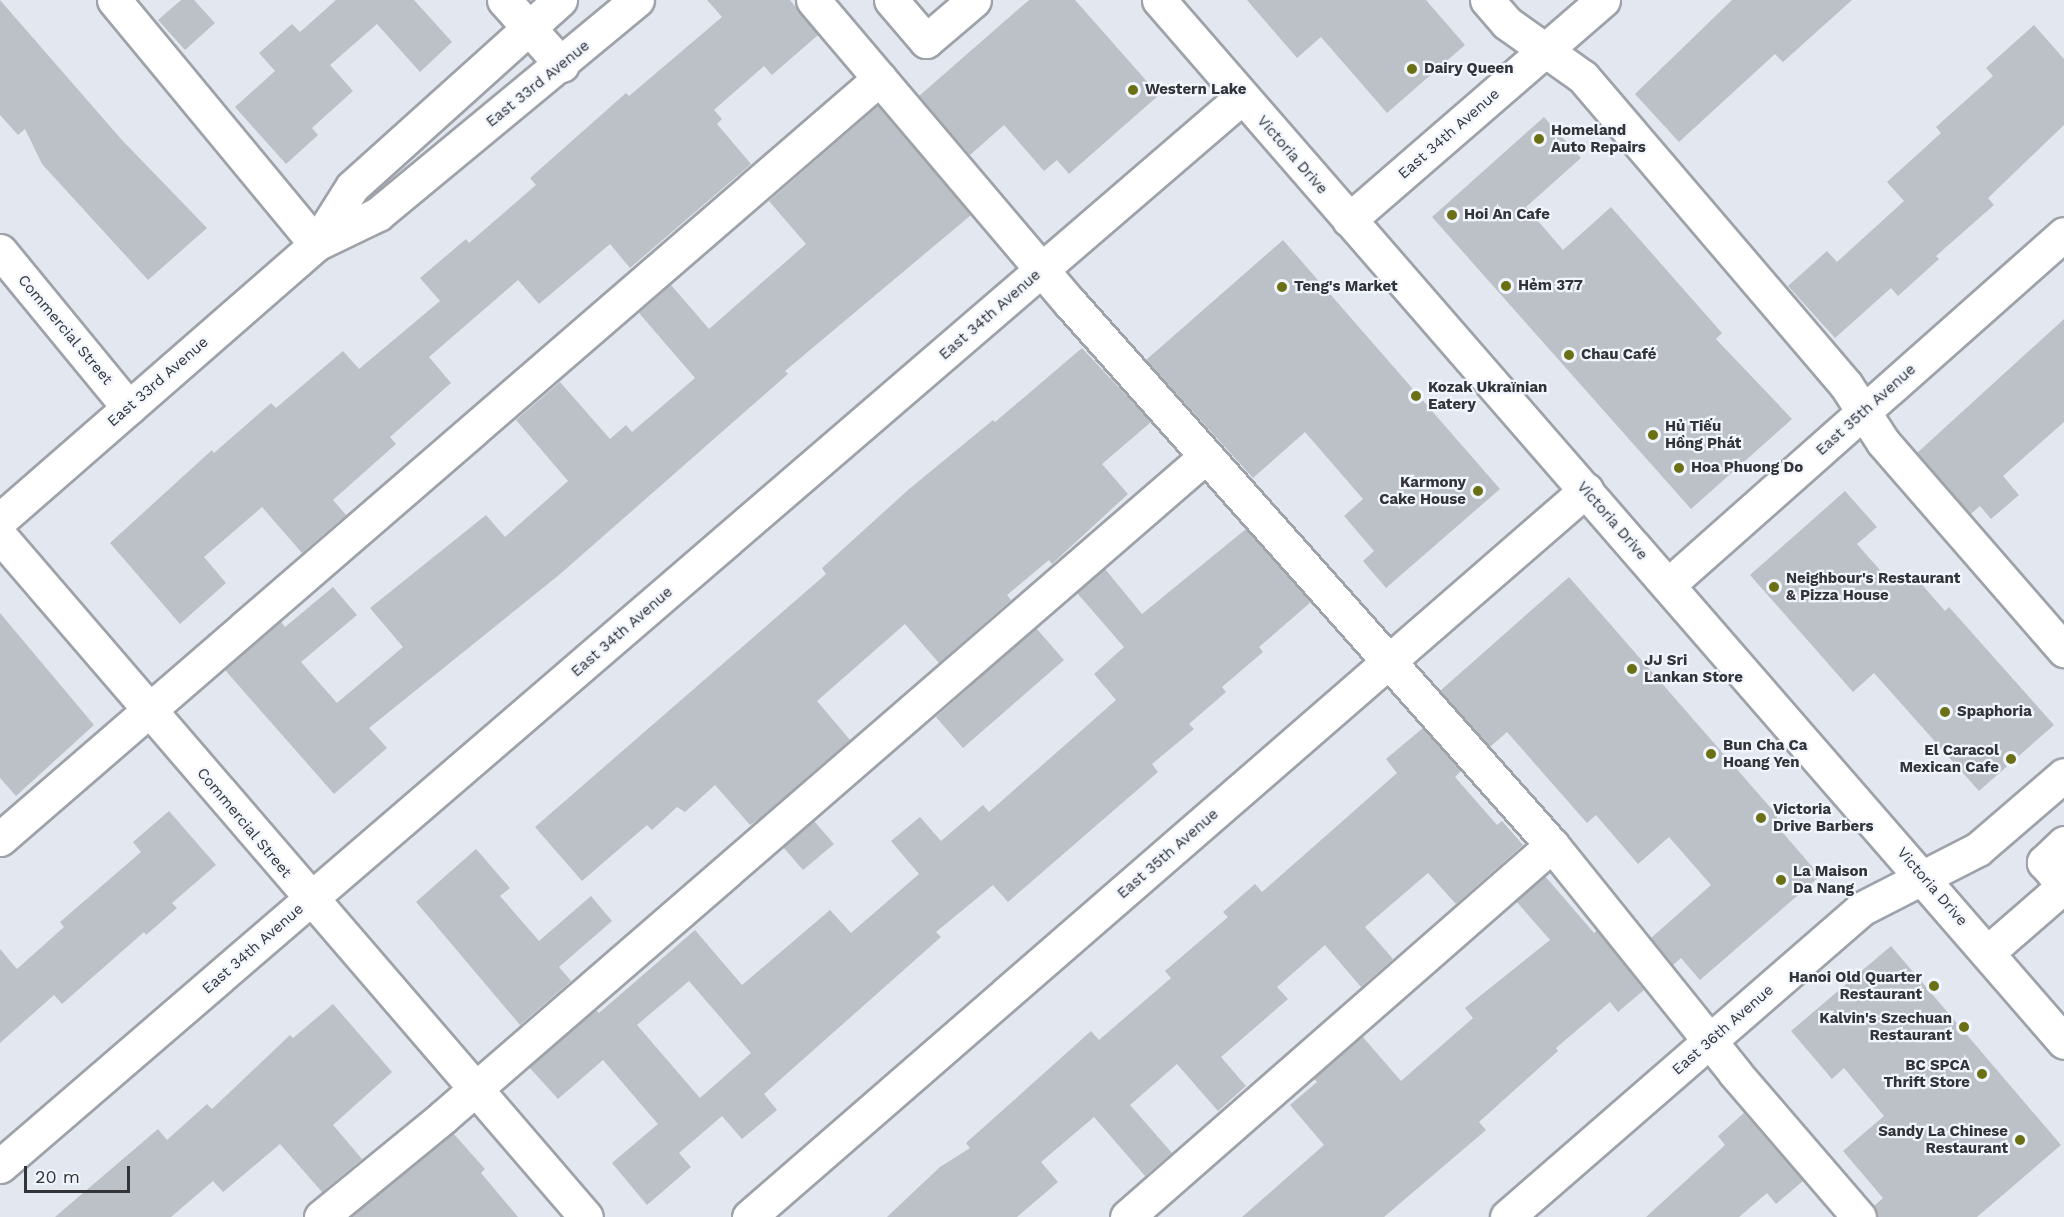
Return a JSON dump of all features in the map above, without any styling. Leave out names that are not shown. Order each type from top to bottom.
[{"type":"street","points":[[114,0],[316,244]]},
{"type":"street","points":[[504,0],[562,65]]},
{"type":"street","name":"East 33rd Avenue","points":[[316,244],[352,187],[560,0]]},
{"type":"street","name":"East 33rd Avenue","points":[[0,520],[316,244],[378,214],[562,65],[637,0]]},
{"type":"street","points":[[813,0],[1042,269],[1388,663],[1552,845],[1710,1041],[1859,1217]]},
{"type":"street","points":[[891,0],[926,41],[974,0]]},
{"type":"street","name":"Victoria Drive","points":[[1159,0],[2064,1042]]},
{"type":"street","points":[[1487,0],[1508,23],[1583,76],[1846,385],[1862,413],[2064,650]]},
{"type":"street","name":"East 34th Avenue","points":[[1350,220],[1603,0]]},
{"type":"street","points":[[0,839],[880,78]]},
{"type":"street","name":"East 34th Avenue","points":[[0,1166],[1242,97]]},
{"type":"street","name":"East 35th Avenue","points":[[1668,585],[2064,234]]},
{"type":"street","name":"Commercial Street","points":[[0,251],[129,408]]},
{"type":"street","points":[[321,1217],[473,1090],[1206,456]]},
{"type":"street","name":"East 35th Avenue","points":[[749,1217],[1586,490]]},
{"type":"street","name":"Commercial Street","points":[[0,536],[473,1090],[586,1217]]},
{"type":"street","name":"East 36th Avenue","points":[[1508,1217],[1869,903],[1978,849],[2064,775]]},
{"type":"street","points":[[1988,952],[2064,886],[2044,862],[2064,843]]},
{"type":"street","points":[[1127,1217],[1552,845]]},
{"type":"building","points":[[0,0],[121,139],[207,228],[148,280],[42,164],[25,129],[18,135],[0,115]]},
{"type":"building","points":[[181,0],[194,0],[215,23],[185,50],[158,20]]},
{"type":"building","points":[[336,0],[414,0],[452,42],[420,72],[377,24],[330,65],[353,91],[312,128],[318,135],[286,164],[235,107],[275,71],[259,53],[292,24],[300,32]]},
{"type":"building","points":[[707,0],[790,0],[818,35],[772,75],[764,66],[714,110],[722,119],[717,124],[751,164],[630,268],[610,244],[539,304],[518,280],[429,357],[451,383],[390,437],[396,444],[333,500],[346,515],[302,553],[262,507],[204,557],[226,583],[180,624],[110,543],[212,450],[214,453],[271,403],[276,408],[343,351],[359,369],[440,301],[420,278],[466,239],[469,243],[536,185],[530,178],[626,93],[629,96],[722,17]]},
{"type":"building","points":[[1029,0],[1075,0],[1159,95],[1069,174],[1057,160],[1044,171],[1004,125],[970,155],[919,96]]},
{"type":"building","points":[[1247,0],[1426,0],[1465,45],[1387,113],[1321,37],[1297,58]]},
{"type":"building","points":[[1732,0],[1852,0],[1783,62],[1775,54],[1679,142],[1635,94]]},
{"type":"building","points":[[2034,25],[2064,59],[2064,125],[1988,198],[1994,205],[1936,256],[1939,259],[1898,296],[1891,288],[1835,338],[1788,286],[1827,251],[1837,262],[1904,201],[1887,182],[1941,133],[1936,127],[1993,76],[1986,68]]},
{"type":"building","points":[[878,106],[971,215],[785,371],[788,374],[559,575],[369,728],[387,748],[334,794],[225,670],[281,622],[285,627],[333,587],[357,615],[301,662],[337,703],[403,647],[370,608],[486,515],[505,537],[568,481],[516,420],[560,382],[610,439],[626,425],[632,432],[695,378],[639,313],[671,285],[709,329],[806,244],[769,201]]},
{"type":"building","points":[[1544,117],[1581,158],[1526,207],[1563,250],[1611,207],[1722,333],[1716,339],[1792,419],[1691,509],[1432,217]]},
{"type":"building","points":[[1283,240],[1500,489],[1386,588],[1363,561],[1374,551],[1344,516],[1363,499],[1305,432],[1253,478],[1146,360]]},
{"type":"building","points":[[2064,319],[2064,422],[2003,476],[2019,495],[1991,519],[1980,506],[1971,514],[1917,453]]},
{"type":"building","points":[[1082,348],[1151,422],[1102,464],[1128,494],[1052,564],[1049,560],[1007,595],[1011,600],[939,663],[905,624],[817,701],[850,740],[759,819],[750,825],[715,785],[685,812],[677,807],[652,830],[647,825],[582,881],[535,827],[826,574],[822,568],[908,490],[993,420],[995,422]]},
{"type":"building","points":[[1845,491],[1877,527],[1857,544],[1894,586],[1910,571],[1945,611],[1949,607],[2054,725],[1979,791],[1874,673],[1853,692],[1750,575]]},
{"type":"building","points":[[1246,529],[1311,602],[1259,647],[1263,652],[1222,687],[1226,692],[1189,724],[1194,729],[1152,764],[1158,772],[1008,902],[993,885],[936,932],[941,937],[764,1094],[777,1110],[742,1139],[722,1116],[679,1153],[691,1167],[647,1205],[612,1163],[658,1124],[603,1060],[558,1099],[529,1067],[596,1010],[599,1013],[695,930],[742,985],[830,910],[851,933],[919,874],[891,841],[920,817],[941,841],[983,805],[989,812],[1116,700],[1094,674],[1124,647],[1077,593],[1105,569],[1142,614]],"holes":[[[689,981],[751,1053],[700,1098],[637,1025]]]},
{"type":"building","points":[[1569,577],[1783,822],[1778,827],[1820,876],[1700,980],[1681,958],[1673,965],[1651,938],[1711,885],[1669,837],[1638,864],[1596,815],[1587,823],[1507,732],[1490,747],[1440,691]]},
{"type":"building","points":[[0,613],[94,725],[16,796],[0,778]]},
{"type":"building","points":[[1036,628],[1064,660],[963,748],[936,717]]},
{"type":"building","points":[[1423,728],[1461,771],[1455,777],[1497,825],[1502,821],[1523,845],[1456,904],[1428,873],[1365,927],[1393,959],[1361,987],[1325,945],[1277,987],[1288,999],[1221,1057],[1246,1086],[1218,1111],[1177,1064],[1130,1105],[1172,1153],[1145,1176],[1094,1117],[1041,1162],[1058,1182],[1017,1217],[887,1217],[940,1167],[970,1148],[966,1143],[1091,1031],[1099,1040],[1171,978],[1165,971],[1228,917],[1223,912],[1255,884],[1262,892],[1397,773],[1386,759]]},
{"type":"building","points":[[169,811],[216,865],[172,903],[177,908],[146,935],[144,932],[62,1004],[54,995],[0,1043],[0,949],[17,969],[64,927],[60,922],[141,852],[133,842]]},
{"type":"building","points":[[814,821],[834,844],[803,870],[783,847]]},
{"type":"building","points":[[476,849],[510,888],[500,896],[539,941],[591,896],[612,921],[559,967],[571,981],[520,1025],[416,902]]},
{"type":"building","points":[[1545,876],[1594,933],[1597,930],[1644,990],[1618,1012],[1610,1002],[1556,1048],[1558,1051],[1479,1122],[1486,1130],[1384,1217],[1242,1217],[1324,1145],[1290,1105],[1317,1082],[1314,1079],[1362,1036],[1401,1081],[1473,1018],[1465,1008],[1550,940],[1516,901]]},
{"type":"building","points":[[1891,946],[2061,1145],[1977,1217],[1877,1217],[1874,1206],[1883,1198],[1843,1151],[1884,1116],[1844,1068],[1832,1079],[1791,1031]]},
{"type":"building","points":[[333,1004],[392,1072],[333,1125],[362,1159],[322,1192],[280,1144],[223,1192],[213,1181],[171,1217],[55,1217],[158,1129],[167,1140],[207,1104],[212,1109],[290,1035],[293,1038]]},
{"type":"building","points":[[1744,1113],[1803,1181],[1776,1204],[1767,1193],[1739,1217],[1646,1217],[1725,1145],[1718,1136]]},
{"type":"building","points":[[453,1133],[485,1169],[481,1173],[518,1217],[351,1217]]},
{"type":"place","name":"Dairy Queen","points":[[1412,69]]},
{"type":"place","name":"Western Lake","points":[[1133,90]]},
{"type":"place","name":"Homeland Auto Repairs","points":[[1539,139]]},
{"type":"place","name":"Hoi An Cafe","points":[[1452,215]]},
{"type":"place","name":"Hẻm 377","points":[[1506,286]]},
{"type":"place","name":"Teng's Market","points":[[1282,287]]},
{"type":"place","name":"Chau Café","points":[[1569,355]]},
{"type":"place","name":"Kozak Ukraїnian Eatery","points":[[1416,396]]},
{"type":"place","name":"Hủ Tiếu Hồng Phát","points":[[1653,435]]},
{"type":"place","name":"Hoa Phuong Do","points":[[1679,468]]},
{"type":"place","name":"Karmony Cake House","points":[[1478,491]]},
{"type":"place","name":"Neighbour's Restaurant & Pizza House","points":[[1774,587]]},
{"type":"place","name":"JJ Sri Lankan Store","points":[[1632,669]]},
{"type":"place","name":"Spaphoria","points":[[1945,712]]},
{"type":"place","name":"Bun Cha Ca Hoang Yen","points":[[1711,754]]},
{"type":"place","name":"El Caracol Mexican Cafe","points":[[2011,759]]},
{"type":"place","name":"Victoria Drive Barbers","points":[[1761,818]]},
{"type":"place","name":"La Maison Da Nang","points":[[1781,880]]},
{"type":"place","name":"Hanoi Old Quarter Restaurant","points":[[1934,986]]},
{"type":"place","name":"Kalvin's Szechuan Restaurant","points":[[1964,1027]]},
{"type":"place","name":"BC SPCA Thrift Store","points":[[1982,1074]]},
{"type":"place","name":"Sandy La Chinese Restaurant","points":[[2020,1140]]}]
